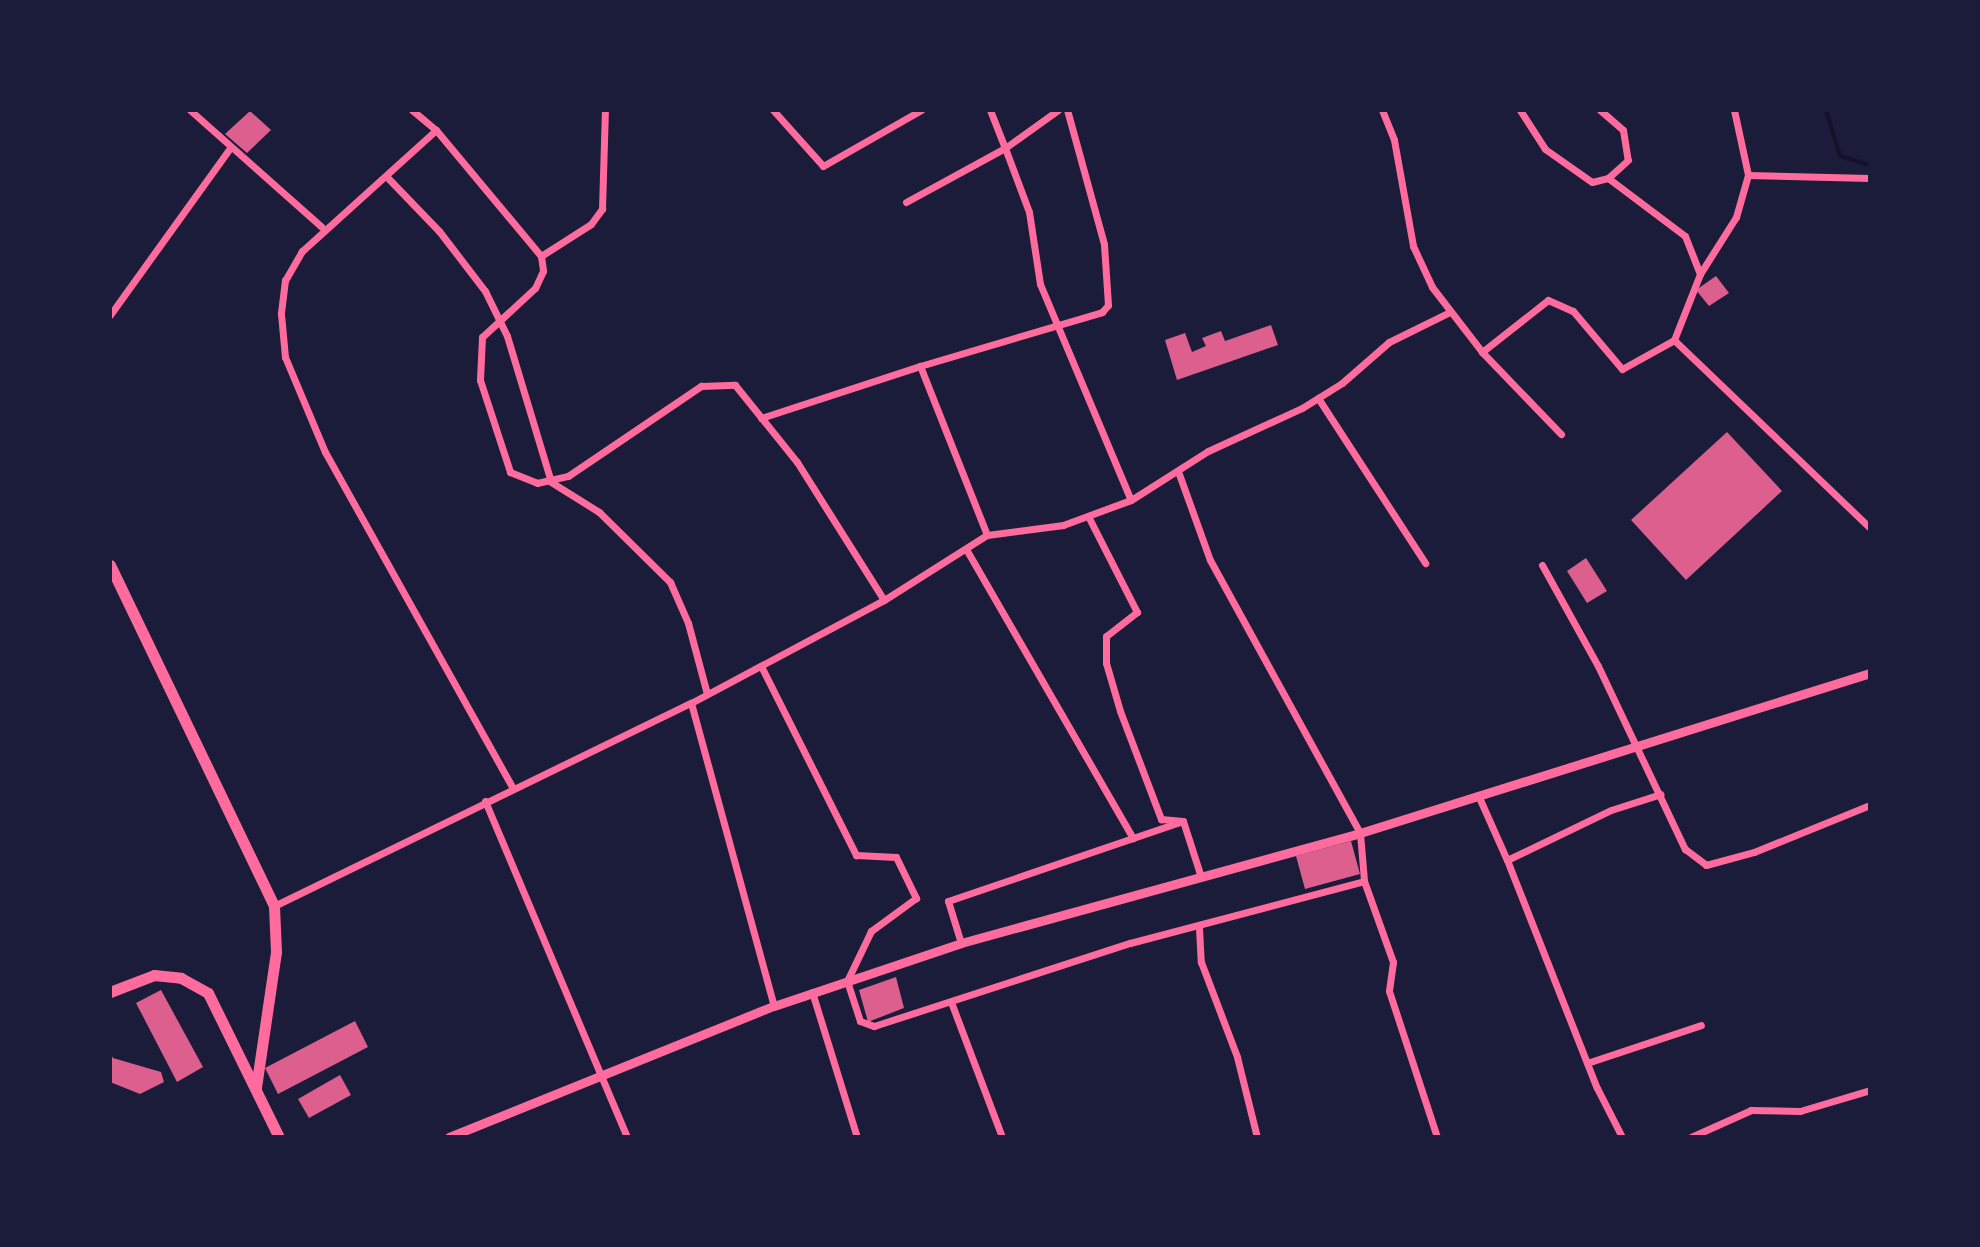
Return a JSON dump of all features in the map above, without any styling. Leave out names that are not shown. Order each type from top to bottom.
[{"type":"main road","points":[[110,565],[274,906],[276,952],[256,1088]]},
{"type":"main road","points":[[110,992],[154,975],[181,978],[208,993],[279,1137]]},
{"type":"street","points":[[190,110],[322,227]]},
{"type":"street","points":[[412,110],[436,130],[541,256],[543,271],[535,288],[482,337],[480,380],[502,458],[518,477],[551,482],[599,512],[670,582],[688,623],[707,694]]},
{"type":"street","points":[[541,256],[591,224],[602,209],[605,110]]},
{"type":"street","points":[[773,110],[823,166],[921,110]]},
{"type":"street","points":[[900,110],[904,118]]},
{"type":"street","points":[[990,110],[1029,212],[1035,263],[1055,325],[1131,500]]},
{"type":"street","points":[[906,202],[1005,148],[1058,110]]},
{"type":"street","points":[[761,418],[920,366],[1102,312],[1110,298],[1104,244],[1067,110]]},
{"type":"street","points":[[1382,110],[1394,140],[1413,246],[1450,312],[1482,352],[1561,434]]},
{"type":"street","points":[[1520,110],[1545,149],[1592,182],[1608,178],[1628,160],[1623,130],[1600,110]]},
{"type":"street","points":[[1482,352],[1548,300],[1573,311],[1622,369],[1674,340],[1700,274],[1736,217],[1748,175],[1734,110]]},
{"type":"street","points":[[436,130],[386,176],[322,227],[285,280],[281,314],[285,357],[325,452],[512,787]]},
{"type":"street","points":[[110,315],[230,148]]},
{"type":"street","points":[[1748,175],[1870,178]]},
{"type":"street","points":[[386,176],[463,259],[500,321],[551,482]]},
{"type":"street","points":[[1608,178],[1685,236],[1700,274]]},
{"type":"street","points":[[274,906],[512,787],[691,703],[884,600],[987,535],[1063,525],[1131,500],[1179,474],[1208,451],[1318,398],[1389,342],[1450,312]]},
{"type":"street","points":[[1674,340],[1870,528]]},
{"type":"street","points":[[920,366],[987,535]]},
{"type":"street","points":[[551,482],[568,476],[701,386],[735,385],[797,462],[884,600]]},
{"type":"street","points":[[1318,398],[1425,563]]},
{"type":"street","points":[[1179,474],[1210,560],[1360,833],[1364,881],[1393,962],[1389,991],[1437,1137]]},
{"type":"street","points":[[1088,516],[1137,612],[1106,636],[1106,663],[1120,711],[1161,819],[1183,821]]},
{"type":"street","points":[[966,549],[1133,838]]},
{"type":"street","points":[[1542,565],[1598,666],[1685,849],[1706,865],[1754,852],[1870,805]]},
{"type":"street","points":[[761,666],[856,855],[896,857],[916,898],[871,931],[847,981],[860,1021],[874,1026],[1130,943],[1199,928],[1279,901],[1364,881]]},
{"type":"street","points":[[449,1137],[774,1006],[961,943],[1360,833],[1870,673]]},
{"type":"street","points":[[691,703],[774,1006]]},
{"type":"street","points":[[1507,860],[1611,810],[1661,794]]},
{"type":"street","points":[[1478,795],[1587,1063],[1622,1137]]},
{"type":"street","points":[[485,801],[627,1137]]},
{"type":"street","points":[[1183,821],[1201,877]]},
{"type":"street","points":[[961,943],[948,901],[1183,821]]},
{"type":"street","points":[[1199,928],[1201,962],[1237,1057],[1257,1137]]},
{"type":"street","points":[[812,992],[857,1137]]},
{"type":"street","points":[[951,1002],[1002,1137]]},
{"type":"street","points":[[1587,1063],[1701,1025]]},
{"type":"street","points":[[1691,1137],[1751,1110],[1800,1111],[1870,1090]]},
{"type":"building","points":[[250,111],[271,130],[247,153],[225,134]]},
{"type":"building","points":[[1716,276],[1729,293],[1709,306],[1696,290]]},
{"type":"building","points":[[1271,325],[1278,345],[1177,380],[1165,340],[1185,333],[1192,352],[1206,346],[1202,338],[1221,331],[1225,341]]},
{"type":"building","points":[[1727,432],[1782,491],[1686,580],[1631,520]]},
{"type":"building","points":[[1586,558],[1607,591],[1587,603],[1567,571]]},
{"type":"building","points":[[1351,841],[1360,874],[1305,889],[1296,856]]},
{"type":"building","points":[[896,977],[904,1008],[868,1022],[859,990]]},
{"type":"building","points":[[161,990],[203,1067],[177,1082],[136,1003]]},
{"type":"building","points":[[355,1021],[368,1047],[278,1094],[265,1068]]},
{"type":"building","points":[[110,1052],[113,1058],[161,1072],[164,1082],[140,1094],[110,1082]]},
{"type":"building","points":[[340,1075],[351,1095],[309,1118],[298,1099]]},
{"type":"waterway","points":[[1826,110],[1840,156],[1870,165]]}]
